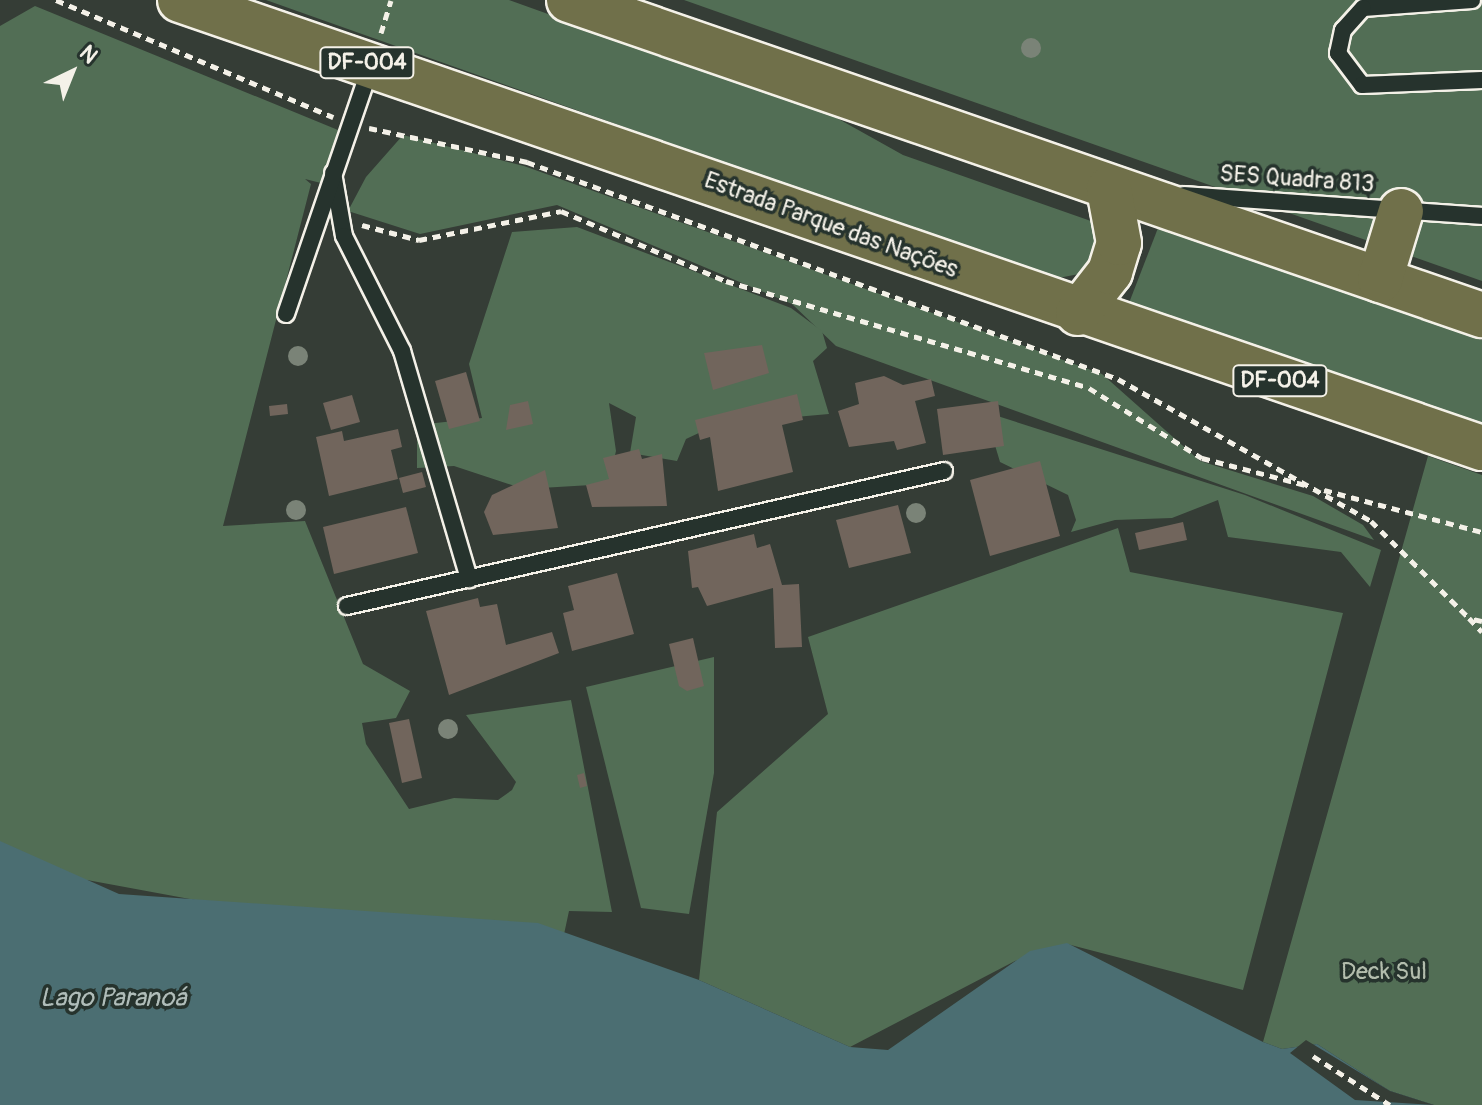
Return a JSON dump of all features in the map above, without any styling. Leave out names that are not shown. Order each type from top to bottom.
[{"type":"highway","name":"Estrada Parque das Nações","points":[[180,0],[371,64],[1078,313],[1482,448]]},
{"type":"highway","points":[[590,4],[1109,189],[1482,315]]},
{"type":"highway","points":[[1078,313],[1110,272],[1119,243],[1109,189]]},
{"type":"highway","points":[[1380,280],[1401,211]]},
{"type":"lane","points":[[1472,0],[1363,8],[1343,30],[1338,53],[1362,85],[1482,80]]},
{"type":"lane","points":[[286,314],[371,64]]},
{"type":"lane","points":[[333,173],[341,219],[402,351],[469,579]]},
{"type":"lane","name":"SES Quadra 813","points":[[1109,189],[1482,216]]},
{"type":"lane","points":[[347,606],[944,471]]},
{"type":"path","points":[[56,0],[350,124],[527,162],[1015,336],[1118,379],[1371,521],[1482,632]]},
{"type":"path","points":[[341,219],[419,240],[561,211],[726,281],[1089,388],[1202,458],[1482,532]]},
{"type":"path","points":[[1469,618],[1482,621]]},
{"type":"path","points":[[1313,1056],[1390,1105]]},
{"type":"green space","points":[[266,0],[509,0],[835,117],[903,155],[1108,227],[1100,270],[1053,279]]},
{"type":"green space","points":[[684,0],[1482,0],[1482,281]]},
{"type":"green space","points":[[35,6],[338,130],[321,183],[305,179],[311,184],[223,526],[305,521],[363,664],[410,691],[396,718],[362,723],[366,744],[409,809],[454,798],[498,800],[512,790],[516,782],[466,715],[571,700],[612,912],[569,911],[557,967],[87,880],[0,920],[0,26]]},
{"type":"green space","points":[[403,135],[524,166],[1102,374],[1200,461],[1313,496],[1363,525],[1374,540],[836,346],[792,304],[557,205],[420,234],[348,211],[366,177]]},
{"type":"green space","points":[[577,227],[791,308],[822,331],[827,348],[813,361],[829,414],[718,424],[686,439],[677,461],[630,453],[636,417],[609,403],[616,451],[608,484],[524,489],[454,466],[417,468],[417,425],[482,418],[469,364],[512,232]]},
{"type":"green space","points":[[1158,228],[1482,340],[1482,427],[1129,303]]},
{"type":"green space","points":[[985,412],[1245,495],[1381,550],[1370,587],[1341,552],[1228,537],[1218,500],[1172,518],[1115,520],[1071,532],[1076,520],[1068,495],[1000,462]]},
{"type":"green space","name":"Deck Sul","points":[[1428,456],[1482,475],[1482,1105],[1434,1105],[1390,1091],[1317,1044],[1282,1049],[1263,1042]]},
{"type":"green space","points":[[1118,528],[1130,572],[1343,613],[1243,990],[1067,944],[1015,961],[850,1047],[699,980],[717,812],[828,714],[808,637]]},
{"type":"green space","points":[[714,657],[714,773],[689,914],[641,908],[586,687]]},
{"type":"water","name":"Lago Paranoá","points":[[0,841],[119,894],[538,923],[699,980],[850,1047],[888,1050],[1030,951],[1067,943],[1263,1042],[1282,1049],[1317,1044],[1390,1091],[1434,1105],[0,1105]]},
{"type":"pier","points":[[1306,1040],[1390,1091],[1434,1105],[1355,1100],[1290,1053]]},
{"type":"building","points":[[762,345],[769,373],[713,390],[704,353]]},
{"type":"building","points":[[466,372],[480,421],[449,429],[435,381]]},
{"type":"building","points":[[884,376],[903,385],[931,379],[935,396],[915,401],[926,443],[897,450],[894,441],[849,447],[838,411],[859,404],[855,383]]},
{"type":"building","points":[[797,394],[803,420],[782,425],[793,472],[718,491],[710,437],[700,440],[695,420]]},
{"type":"building","points":[[352,395],[360,422],[331,430],[323,403]]},
{"type":"building","points":[[528,401],[533,424],[506,430],[510,405]]},
{"type":"building","points":[[998,401],[1004,446],[943,455],[937,409]]},
{"type":"building","points":[[287,404],[288,414],[270,416],[269,406]]},
{"type":"building","points":[[398,429],[402,447],[391,450],[398,479],[329,496],[316,437],[342,431],[344,441]]},
{"type":"building","points":[[639,449],[642,459],[662,454],[667,506],[592,507],[586,485],[609,479],[603,458]]},
{"type":"building","points":[[1040,461],[1060,536],[990,556],[970,480]]},
{"type":"building","points":[[545,470],[558,528],[493,535],[484,512],[492,495]]},
{"type":"building","points":[[422,472],[426,487],[403,493],[399,478]]},
{"type":"building","points":[[898,505],[911,553],[849,568],[836,520]]},
{"type":"building","points":[[406,507],[418,553],[334,574],[323,527]]},
{"type":"building","points":[[1183,522],[1187,540],[1139,550],[1135,533]]},
{"type":"building","points":[[754,534],[757,548],[770,544],[782,585],[799,584],[802,647],[775,648],[773,588],[707,606],[698,587],[692,588],[688,551]]},
{"type":"building","points":[[617,573],[634,634],[572,651],[563,613],[574,610],[568,586]]},
{"type":"building","points":[[478,598],[480,607],[497,604],[506,645],[552,632],[559,653],[449,695],[426,611]]},
{"type":"building","points":[[693,638],[704,686],[687,691],[679,686],[669,644]]},
{"type":"building","points":[[409,719],[422,778],[402,783],[389,723]]},
{"type":"building","points":[[584,773],[587,786],[580,788],[577,775]]}]
